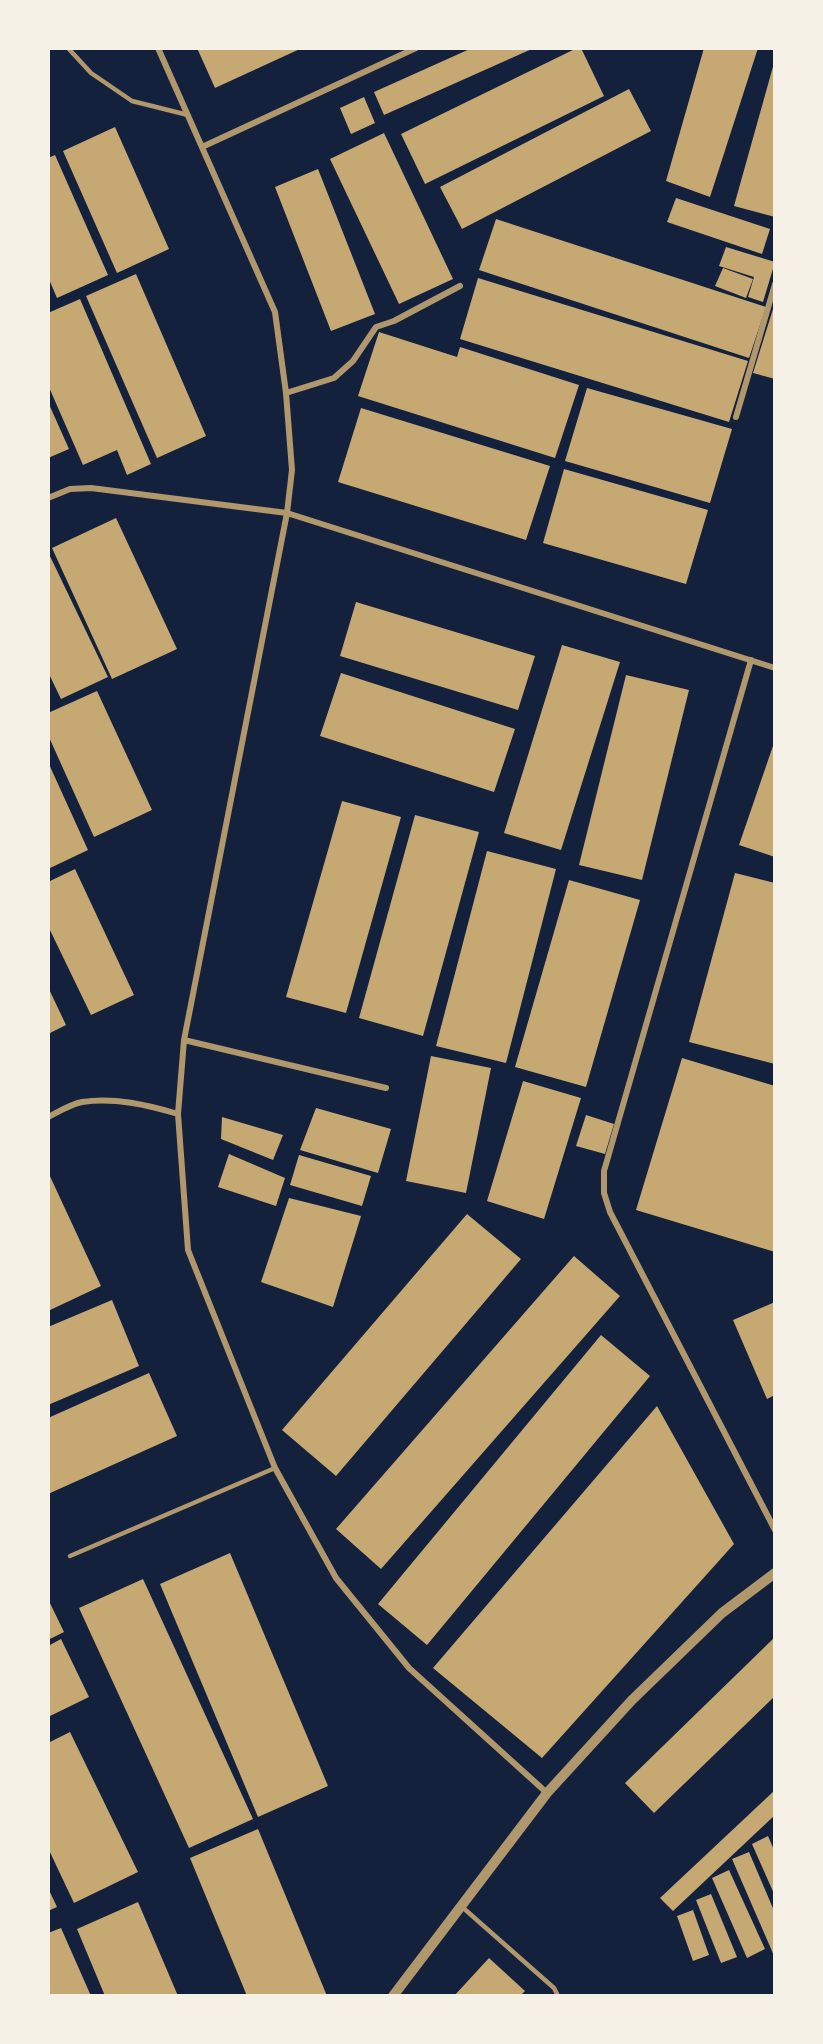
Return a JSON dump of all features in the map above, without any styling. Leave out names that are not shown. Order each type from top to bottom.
[{"type":"street","points":[[158,48],[274,312],[286,393],[292,470],[287,513],[184,1040],[178,1114],[188,1250],[275,1468],[336,1578],[409,1668],[547,1793]]},
{"type":"street","points":[[202,147],[416,48]]},
{"type":"street","points":[[736,417],[775,284]]},
{"type":"street","points":[[286,393],[334,378],[352,361],[376,327],[394,321],[460,286]]},
{"type":"street","points":[[48,498],[70,489],[91,488],[287,513],[775,668]]},
{"type":"street","points":[[751,660],[604,1171],[604,1193],[610,1212],[775,1530]]},
{"type":"street","points":[[184,1040],[386,1088]]},
{"type":"street","points":[[48,1117],[80,1102],[111,1101],[152,1106],[178,1114]]},
{"type":"street","points":[[393,1996],[547,1793],[632,1700],[722,1613],[775,1573]]},
{"type":"lane","points":[[68,48],[90,73],[132,101],[188,115]]},
{"type":"lane","points":[[70,1556],[275,1468]]},
{"type":"lane","points":[[461,1906],[554,1988],[558,1996]]},
{"type":"building","points":[[197,48],[302,48],[215,88]]},
{"type":"building","points":[[472,48],[534,48],[384,115],[374,92]]},
{"type":"building","points":[[581,48],[604,96],[425,184],[401,134]]},
{"type":"building","points":[[704,48],[758,48],[710,197],[666,181]]},
{"type":"building","points":[[775,63],[775,217],[734,206]]},
{"type":"building","points":[[629,89],[651,131],[462,229],[440,187]]},
{"type":"building","points":[[364,97],[375,123],[351,134],[340,108]]},
{"type":"building","points":[[115,127],[169,249],[117,273],[63,151]]},
{"type":"building","points":[[384,133],[453,279],[399,304],[330,159]]},
{"type":"building","points":[[55,155],[108,275],[57,298],[48,277],[48,158]]},
{"type":"building","points":[[318,169],[375,314],[331,331],[275,187]]},
{"type":"building","points":[[676,198],[770,229],[762,254],[667,222]]},
{"type":"building","points":[[496,219],[766,307],[749,358],[479,270]]},
{"type":"building","points":[[726,247],[775,262],[763,302],[748,297],[754,277],[719,266]]},
{"type":"building","points":[[723,268],[753,279],[746,298],[715,286]]},
{"type":"building","points":[[136,274],[206,436],[157,458],[86,296]]},
{"type":"building","points":[[478,278],[748,361],[729,422],[460,339]]},
{"type":"building","points":[[80,299],[151,464],[127,475],[117,450],[83,465],[48,385],[48,313]]},
{"type":"building","points":[[773,309],[775,309],[775,379],[753,373]]},
{"type":"building","points":[[379,332],[457,357],[460,347],[579,385],[555,458],[358,396]]},
{"type":"building","points":[[587,388],[732,429],[710,503],[565,461]]},
{"type":"building","points":[[48,402],[69,449],[48,458]]},
{"type":"building","points":[[361,408],[550,466],[526,540],[338,482]]},
{"type":"building","points":[[564,469],[708,510],[686,584],[543,543]]},
{"type":"building","points":[[116,518],[177,649],[112,679],[52,548]]},
{"type":"building","points":[[48,552],[108,677],[61,699],[48,672]]},
{"type":"building","points":[[356,602],[535,656],[518,710],[340,656]]},
{"type":"building","points":[[562,645],[620,662],[561,850],[504,833]]},
{"type":"building","points":[[341,673],[515,729],[494,792],[320,736]]},
{"type":"building","points":[[626,675],[689,690],[642,880],[579,865]]},
{"type":"building","points":[[97,691],[152,810],[94,837],[48,735],[48,713]]},
{"type":"building","points":[[775,740],[775,857],[739,845]]},
{"type":"building","points":[[48,762],[88,850],[48,869]]},
{"type":"building","points":[[342,801],[401,817],[346,1013],[286,997]]},
{"type":"building","points":[[415,815],[479,832],[423,1036],[359,1018]]},
{"type":"building","points":[[487,851],[556,869],[506,1063],[436,1046]]},
{"type":"building","points":[[75,869],[134,995],[91,1015],[48,926],[48,882]]},
{"type":"building","points":[[735,873],[775,883],[775,1064],[689,1042]]},
{"type":"building","points":[[569,880],[640,900],[586,1087],[515,1067]]},
{"type":"building","points":[[48,987],[66,1025],[48,1034]]},
{"type":"building","points":[[431,1056],[491,1068],[466,1193],[406,1181]]},
{"type":"building","points":[[682,1058],[775,1086],[775,1252],[636,1210]]},
{"type":"building","points":[[523,1081],[581,1098],[544,1219],[487,1201]]},
{"type":"building","points":[[316,1108],[391,1129],[378,1173],[300,1150]]},
{"type":"building","points":[[586,1115],[614,1124],[605,1154],[576,1146]]},
{"type":"building","points":[[222,1117],[283,1135],[273,1160],[221,1139]]},
{"type":"building","points":[[229,1154],[285,1178],[276,1206],[218,1187]]},
{"type":"building","points":[[299,1155],[371,1176],[362,1206],[290,1185]]},
{"type":"building","points":[[48,1172],[101,1286],[48,1311]]},
{"type":"building","points":[[289,1198],[361,1216],[333,1307],[261,1282]]},
{"type":"building","points":[[467,1214],[521,1259],[336,1476],[282,1430]]},
{"type":"building","points":[[574,1256],[620,1296],[381,1569],[336,1529]]},
{"type":"building","points":[[112,1300],[139,1366],[48,1405],[48,1327]]},
{"type":"building","points":[[775,1302],[775,1395],[767,1399],[733,1320]]},
{"type":"building","points":[[601,1335],[650,1376],[427,1645],[378,1604]]},
{"type":"building","points":[[149,1373],[177,1436],[48,1494],[48,1418]]},
{"type":"building","points":[[657,1406],[734,1544],[542,1758],[433,1668]]},
{"type":"building","points":[[230,1553],[328,1786],[258,1817],[160,1584]]},
{"type":"building","points":[[143,1579],[253,1819],[189,1848],[79,1608]]},
{"type":"building","points":[[48,1599],[64,1632],[48,1640]]},
{"type":"building","points":[[775,1637],[775,1696],[654,1813],[625,1783]]},
{"type":"building","points":[[61,1639],[89,1697],[48,1717],[48,1646]]},
{"type":"building","points":[[70,1732],[138,1872],[74,1903],[48,1848],[48,1743]]},
{"type":"building","points":[[775,1790],[775,1815],[673,1911],[660,1898]]},
{"type":"building","points":[[258,1829],[327,1996],[247,1996],[190,1858]]},
{"type":"building","points":[[768,1836],[775,1852],[775,1896],[752,1844]]},
{"type":"building","points":[[749,1852],[775,1913],[775,1958],[732,1859]]},
{"type":"building","points":[[729,1870],[765,1949],[747,1958],[712,1878]]},
{"type":"building","points":[[48,1888],[57,1907],[48,1911]]},
{"type":"building","points":[[711,1894],[737,1957],[721,1963],[696,1900]]},
{"type":"building","points":[[138,1902],[178,1996],[105,1996],[77,1929]]},
{"type":"building","points":[[693,1910],[709,1955],[693,1961],[677,1916]]},
{"type":"building","points":[[61,1928],[91,1996],[48,1996],[48,1933]]},
{"type":"building","points":[[489,1958],[525,1991],[520,1996],[454,1996]]}]
